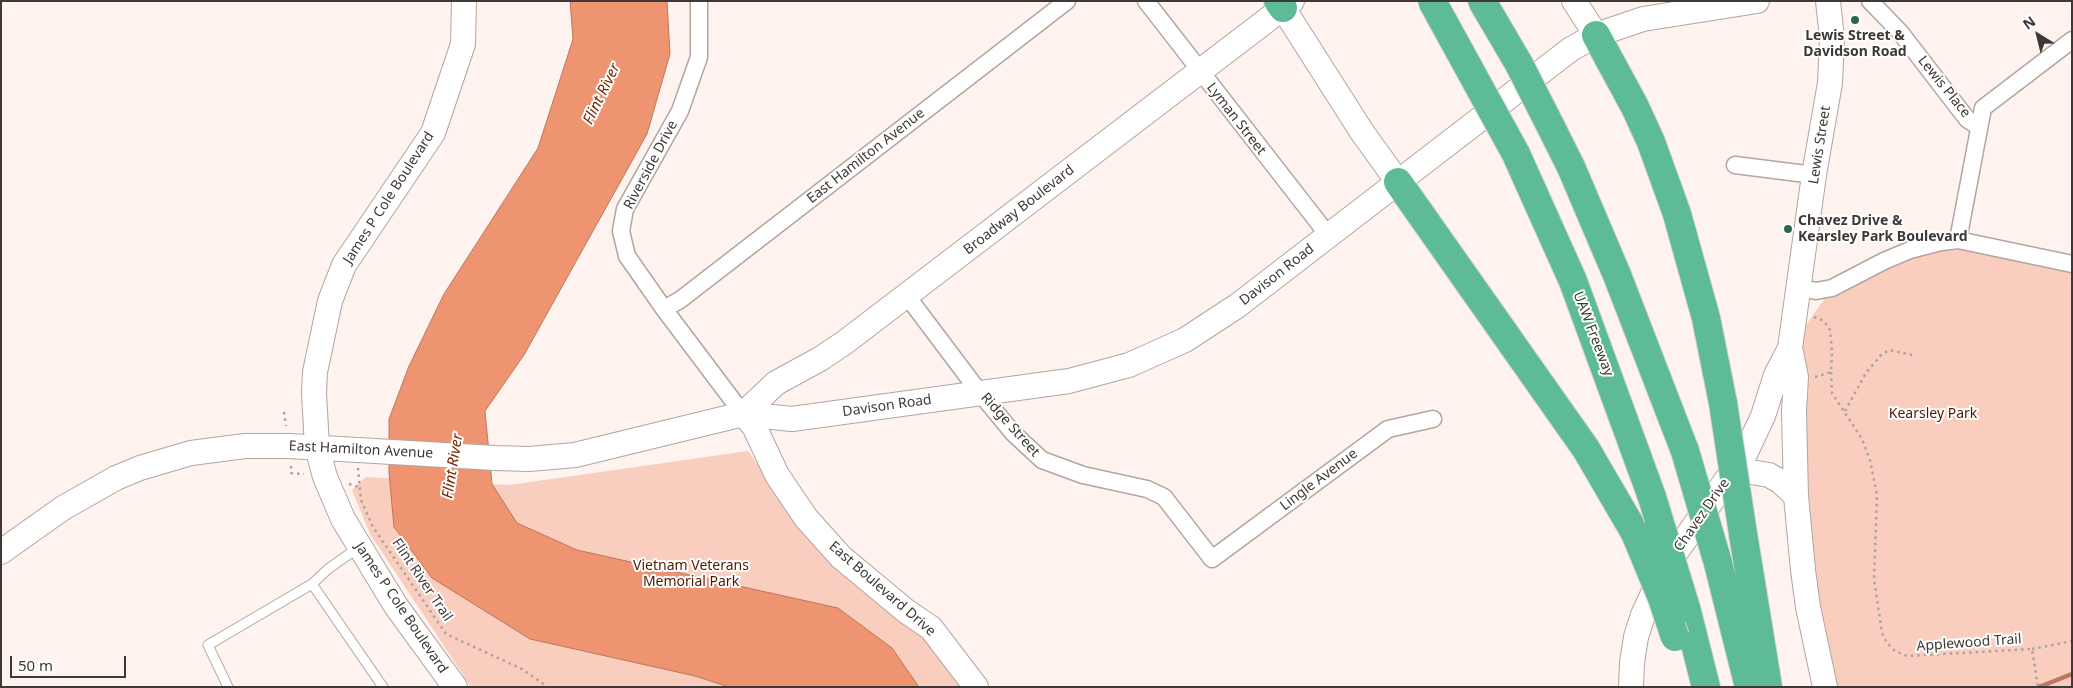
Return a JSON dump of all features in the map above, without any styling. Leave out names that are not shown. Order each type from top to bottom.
[{"type":"highway","name":"UAW Freeway","points":[[1432,1],[1516,154],[1573,281],[1652,497],[1686,608],[1706,687]]},
{"type":"highway","points":[[1482,1],[1519,64],[1551,127],[1571,168],[1616,275],[1684,451],[1718,562],[1749,687]]},
{"type":"highway","points":[[1596,35],[1639,116],[1677,214],[1706,318],[1722,403],[1768,687]]},
{"type":"highway","points":[[1398,182],[1586,449],[1635,533],[1662,598],[1693,687]]},
{"type":"main road","name":"James P Cole Boulevard","points":[[455,687],[396,606],[359,547],[333,500],[324,477],[317,447],[314,414],[315,372],[330,301],[344,265],[433,133],[463,44],[464,1]]},
{"type":"main road","points":[[1574,1],[1596,35]]},
{"type":"main road","points":[[1643,19],[1686,1]]},
{"type":"main road","name":"Davison Road","points":[[743,414],[792,420],[1091,376],[1156,355],[1185,340],[1237,306],[1571,49],[1596,35],[1643,19],[1757,1]]},
{"type":"main road","name":"Lewis Street","points":[[1798,287],[1832,58],[1828,1]]},
{"type":"main road","name":"Broadway Boulevard","points":[[743,414],[776,382],[820,359],[907,296],[1284,4]]},
{"type":"main road","points":[[1284,4],[1362,132],[1398,182]]},
{"type":"main road","name":"Chavez Drive","points":[[1798,287],[1790,348],[1796,377],[1794,412],[1796,496],[1808,607],[1825,687]]},
{"type":"main road","name":"Chavez Drive","points":[[1630,687],[1636,638],[1656,587],[1674,555],[1731,473],[1755,434],[1771,394],[1776,375],[1790,348]]},
{"type":"main road","name":"East Hamilton Avenue","points":[[1,552],[90,492],[140,468],[191,453],[245,446],[317,447],[528,459],[575,455],[743,414]]},
{"type":"main road","name":"East Boulevard Drive","points":[[743,414],[754,426],[777,475],[806,518],[840,557],[931,628],[976,687]]},
{"type":"main road","points":[[1731,473],[1745,471],[1769,475],[1781,482],[1796,496]]},
{"type":"street","name":"Riverside Drive","points":[[699,1],[699,57],[680,111],[625,209],[621,231],[627,256],[664,309],[743,414]]},
{"type":"street","name":"East Hamilton Avenue","points":[[664,309],[688,294],[1067,1]]},
{"type":"street","name":"Lyman Street","points":[[1146,1],[1328,236]]},
{"type":"street","name":"Lewis Place","points":[[1870,1],[1900,32],[1967,119],[1980,127]]},
{"type":"street","points":[[1958,240],[1983,108],[2072,40]]},
{"type":"street","points":[[1735,165],[1814,175]]},
{"type":"street","points":[[1798,287],[1816,291],[1832,288],[1910,250],[1941,242],[1958,240],[2072,264]]},
{"type":"street","name":"Ridge Street","points":[[907,296],[980,393],[1013,433],[1042,460],[1083,476],[1146,488],[1164,497],[1212,559]]},
{"type":"street","name":"Lingle Avenue","points":[[1212,559],[1388,429],[1433,418]]},
{"type":"lane","points":[[228,687],[208,645],[312,584],[328,569],[359,547]]},
{"type":"lane","points":[[312,584],[383,687]]},
{"type":"path","points":[[1845,412],[1866,373],[1882,354],[1890,350],[1912,355]]},
{"type":"path","name":"Applewood Trail","points":[[1830,372],[1832,393],[1862,438],[1870,460],[1877,494],[1874,579],[1882,633],[1887,643],[1895,651],[1906,656],[2032,648],[2038,687]]},
{"type":"path","name":"Flint River Trail","points":[[359,487],[361,500],[374,527],[446,634],[522,669],[548,687]]},
{"type":"path","points":[[2032,648],[2072,641]]},
{"type":"green space","name":"Kearsley Park","points":[[1941,242],[2072,264],[2072,687],[1826,687],[1790,348],[1832,288]]},
{"type":"green space","name":"Vietnam Veterans Memorial Park","points":[[748,451],[815,544],[922,634],[963,687],[471,687],[370,534],[352,490],[366,477],[509,485]]},
{"type":"water","name":"Flint River","points":[[570,1],[667,1],[670,54],[647,134],[524,355],[485,411],[492,484],[517,523],[577,550],[838,608],[892,648],[919,687],[729,687],[695,676],[530,639],[432,578],[394,527],[389,473],[389,419],[409,366],[444,294],[538,148],[573,39]]},
{"type":"waterway","points":[[2039,687],[2072,674]]},
{"type":"place","name":"Lewis Street & Davidson Road","points":[[1855,20]]},
{"type":"place","name":"Chavez Drive & Kearsley Park Boulevard","points":[[1788,229]]}]
